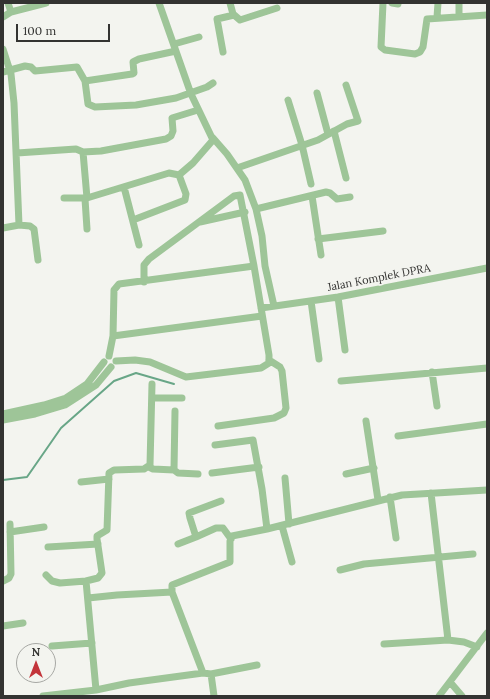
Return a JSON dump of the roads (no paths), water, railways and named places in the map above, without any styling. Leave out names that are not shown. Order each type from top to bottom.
[{"type":"street","points":[[8,3],[11,12]]},
{"type":"street","points":[[3,17],[11,12],[46,3]]},
{"type":"street","points":[[159,3],[198,110],[213,138],[227,154],[245,180],[256,210],[262,236],[263,257],[274,306]]},
{"type":"street","points":[[230,3],[234,15],[240,20],[245,20],[276,8]]},
{"type":"street","points":[[382,3],[381,45],[385,50],[415,54],[420,52],[424,43],[426,21],[430,18],[487,15]]},
{"type":"street","points":[[437,17],[438,3]]},
{"type":"street","points":[[459,3],[459,17]]},
{"type":"street","points":[[223,52],[216,19],[234,15]]},
{"type":"street","points":[[174,44],[199,37]]},
{"type":"street","points":[[3,49],[6,71],[14,103],[19,225]]},
{"type":"street","points":[[85,81],[132,74],[134,73],[133,62],[139,59],[176,51]]},
{"type":"street","points":[[6,71],[26,66],[31,67],[35,71],[74,67],[78,68],[85,81],[88,104],[91,107],[136,105],[191,94],[207,87],[213,82]]},
{"type":"street","points":[[237,168],[302,145],[346,124],[358,121],[346,84]]},
{"type":"street","points":[[317,93],[346,178]]},
{"type":"street","points":[[288,100],[302,145],[311,184]]},
{"type":"street","points":[[17,153],[76,149],[83,152],[114,150],[166,139],[171,136],[173,131],[172,118],[198,110]]},
{"type":"street","points":[[178,176],[211,144],[213,138]]},
{"type":"street","points":[[83,152],[87,230]]},
{"type":"street","points":[[64,198],[86,199],[169,173],[178,176],[186,194],[185,200],[133,220]]},
{"type":"street","points":[[124,187],[139,245]]},
{"type":"street","points":[[256,210],[326,192],[338,199],[350,197]]},
{"type":"street","points":[[104,362],[108,366],[114,364],[150,362],[186,377],[262,368],[267,365],[269,360],[242,196],[236,195],[149,259],[144,265],[144,282]]},
{"type":"street","points":[[312,196],[321,255]]},
{"type":"street","points":[[196,223],[245,212]]},
{"type":"street","points":[[3,228],[19,225],[30,226],[34,230],[38,260]]},
{"type":"street","points":[[318,239],[383,231]]},
{"type":"street","points":[[3,420],[34,411],[56,402],[78,391],[87,384],[105,359],[109,356],[113,336],[115,286],[119,284],[144,282],[254,266]]},
{"type":"street","name":"Jalan Komplek DPRA","points":[[113,336],[261,312],[274,306],[338,297],[487,268]]},
{"type":"street","points":[[338,297],[345,350]]},
{"type":"street","points":[[311,301],[319,359]]},
{"type":"street","points":[[3,414],[60,407],[75,399],[96,385],[114,364],[113,356],[109,356]]},
{"type":"street","points":[[218,426],[274,418],[284,413],[286,408],[282,371],[280,367],[269,360]]},
{"type":"street","points":[[341,381],[487,368]]},
{"type":"street","points":[[432,372],[437,406]]},
{"type":"street","points":[[149,467],[152,384]]},
{"type":"street","points":[[152,398],[182,398]]},
{"type":"street","points":[[174,470],[176,411]]},
{"type":"street","points":[[366,421],[378,500]]},
{"type":"street","points":[[398,436],[487,424]]},
{"type":"street","points":[[215,445],[253,440],[259,467],[267,529]]},
{"type":"street","points":[[46,575],[52,581],[60,583],[86,581],[98,578],[101,575],[97,536],[107,530],[109,479],[112,470],[149,467],[153,470],[174,470],[178,473],[198,474]]},
{"type":"street","points":[[212,473],[259,467]]},
{"type":"street","points":[[346,474],[374,468]]},
{"type":"street","points":[[286,478],[285,525],[292,562]]},
{"type":"street","points":[[81,482],[109,479]]},
{"type":"street","points":[[231,539],[236,534],[285,525],[378,500],[431,493],[487,490]]},
{"type":"street","points":[[431,493],[448,640]]},
{"type":"street","points":[[390,498],[396,538]]},
{"type":"street","points":[[196,537],[189,513],[221,501]]},
{"type":"street","points":[[3,581],[9,578],[11,574],[10,524]]},
{"type":"street","points":[[10,532],[44,527]]},
{"type":"street","points":[[178,544],[221,528],[223,528],[231,539],[230,562],[176,582],[172,592],[203,672]]},
{"type":"street","points":[[48,547],[98,544]]},
{"type":"street","points":[[340,570],[364,564],[474,554]]},
{"type":"street","points":[[86,581],[92,643],[92,692]]},
{"type":"street","points":[[88,598],[172,592]]},
{"type":"street","points":[[3,626],[24,623]]},
{"type":"street","points":[[439,696],[487,633]]},
{"type":"street","points":[[384,644],[448,640],[464,642],[477,647]]},
{"type":"street","points":[[56,646],[92,643]]},
{"type":"street","points":[[43,696],[92,692],[130,683],[203,672],[211,674],[257,665]]},
{"type":"street","points":[[211,674],[214,696]]},
{"type":"street","points":[[450,682],[462,696]]},
{"type":"waterway","points":[[3,480],[27,477],[61,428],[114,381],[136,373],[174,384]]}]
